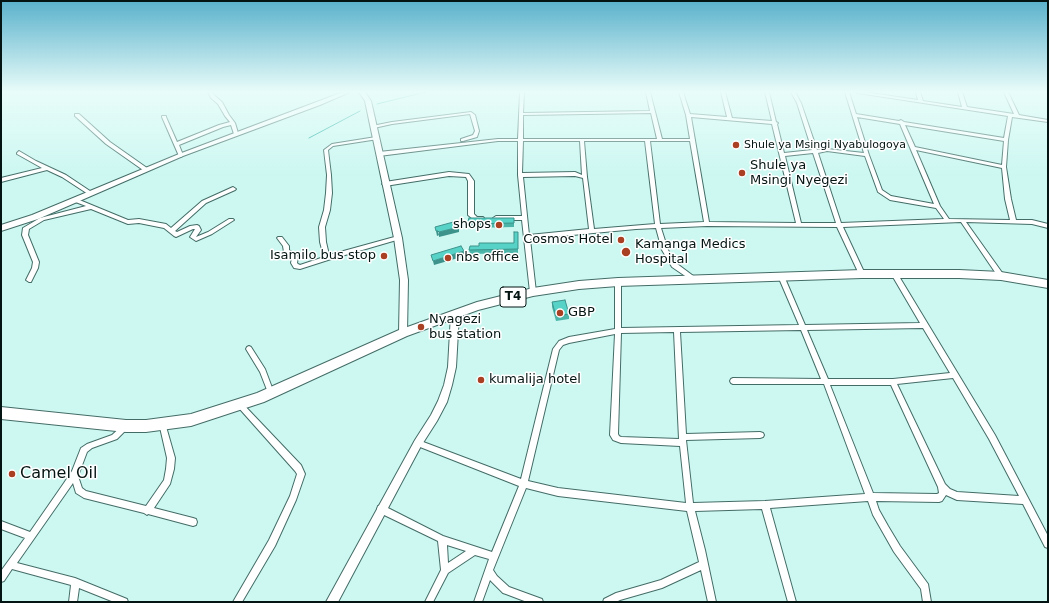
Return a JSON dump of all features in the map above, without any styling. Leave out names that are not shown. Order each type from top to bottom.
[{"type":"highway","name":"T4","points":[[1,412],[126,426],[191,420],[240,405],[271,393],[403,333],[477,306],[534,292],[579,285],[618,282],[862,274],[959,274],[1001,276],[1048,284]]},
{"type":"street","points":[[84,120],[108,143],[145,169]]},
{"type":"street","points":[[165,120],[181,155]]},
{"type":"street","points":[[230,120],[233,124],[236,133]]},
{"type":"street","points":[[1,228],[35,217],[145,169],[272,120]]},
{"type":"street","points":[[372,120],[385,184],[398,238],[404,280],[403,333]]},
{"type":"street","points":[[374,127],[413,120]]},
{"type":"street","points":[[453,144],[475,136],[477,128],[475,120]]},
{"type":"street","points":[[521,120],[520,175],[534,292]]},
{"type":"street","points":[[655,120],[660,140]]},
{"type":"street","points":[[689,120],[691,140],[708,224]]},
{"type":"street","points":[[755,120],[776,122],[799,224]]},
{"type":"street","points":[[805,120],[839,225],[862,274]]},
{"type":"street","points":[[856,120],[866,155],[880,191],[884,196],[938,206]]},
{"type":"street","points":[[890,120],[1006,140]]},
{"type":"street","points":[[1009,120],[1004,166],[1008,199],[1013,220]]},
{"type":"street","points":[[901,122],[938,206],[947,220]]},
{"type":"street","points":[[176,144],[221,126],[233,124]]},
{"type":"street","points":[[327,258],[321,234],[327,210],[329,193],[329,175],[326,150],[332,145],[376,138]]},
{"type":"street","points":[[379,154],[453,144],[520,140],[691,140]]},
{"type":"street","points":[[582,140],[592,231]]},
{"type":"street","points":[[647,140],[658,226],[669,258],[674,265],[694,280]]},
{"type":"street","points":[[912,148],[1004,166]]},
{"type":"street","points":[[783,155],[815,150],[833,150],[866,155]]},
{"type":"street","points":[[19,153],[64,176],[90,193]]},
{"type":"street","points":[[1,180],[48,168]]},
{"type":"street","points":[[385,184],[449,174],[468,175],[471,181],[470,213],[473,217],[524,218]]},
{"type":"street","points":[[520,175],[575,174],[585,177]]},
{"type":"street","points":[[172,230],[204,202],[233,189]]},
{"type":"street","points":[[75,200],[128,222],[139,221],[158,223],[169,227],[174,234],[179,234],[192,227],[197,227],[198,230],[192,237],[197,239],[231,220]]},
{"type":"street","points":[[29,280],[35,268],[36,262],[24,235],[26,228],[33,223],[56,214],[92,207]]},
{"type":"street","points":[[527,236],[658,226],[708,224],[839,225],[947,220],[1013,220],[1032,222],[1048,226]]},
{"type":"street","points":[[962,220],[1001,276]]},
{"type":"street","points":[[280,238],[286,246],[286,251],[295,257],[294,263],[296,266],[300,267],[398,238]]},
{"type":"street","points":[[895,275],[992,437],[1048,544]]},
{"type":"street","points":[[781,276],[826,382],[870,497],[884,529],[925,587],[927,602]]},
{"type":"street","points":[[618,282],[618,331],[614,435],[616,438],[621,440],[683,440],[760,436]]},
{"type":"street","points":[[332,602],[381,508],[434,418],[448,385],[452,367],[455,314]]},
{"type":"street","points":[[478,602],[494,557],[524,484],[556,349],[561,343],[569,340],[618,331],[925,325]]},
{"type":"street","points":[[677,331],[683,440],[690,507],[712,602]]},
{"type":"street","points":[[249,349],[263,371],[271,393]]},
{"type":"street","points":[[733,380],[892,382],[955,375]]},
{"type":"street","points":[[418,443],[524,484],[558,492],[690,507],[765,505],[870,497],[937,498],[943,494],[941,486],[892,382]]},
{"type":"street","points":[[237,602],[272,543],[293,497],[300,474],[298,468],[240,405]]},
{"type":"street","points":[[146,511],[158,496],[167,481],[170,469],[171,458],[162,423]]},
{"type":"street","points":[[1,578],[74,476],[84,450],[90,446],[114,437],[126,426]]},
{"type":"street","points":[[74,476],[80,490],[84,494],[94,498],[137,507],[146,511],[193,522]]},
{"type":"street","points":[[941,486],[947,492],[957,496],[1024,500]]},
{"type":"street","points":[[765,505],[792,602]]},
{"type":"street","points":[[381,508],[442,539],[494,557]]},
{"type":"street","points":[[1,525],[31,536]]},
{"type":"street","points":[[442,539],[445,570]]},
{"type":"street","points":[[429,602],[445,570],[474,550]]},
{"type":"street","points":[[607,602],[619,596],[662,584],[704,564]]},
{"type":"street","points":[[11,565],[75,582],[124,602]]},
{"type":"street","points":[[489,570],[494,579],[506,590],[539,602]]},
{"type":"street","points":[[73,602],[75,582]]},
{"type":"building","points":[[469,218],[514,218],[514,223],[471,224],[468,221]]},
{"type":"building","points":[[457,221],[459,227],[439,232],[436,231],[435,227]]},
{"type":"building","points":[[514,232],[518,232],[518,249],[469,250],[470,246],[479,246],[479,243],[514,243]]},
{"type":"building","points":[[461,246],[464,251],[433,261],[431,255]]},
{"type":"building","points":[[565,300],[569,314],[556,316],[552,302]]},
{"type":"waterway","points":[[309,138],[343,120]]},
{"type":"place","name":"Shule ya Msingi Nyabulogoya","points":[[736,145]]},
{"type":"place","name":"Shule ya Msingi Nyegezi","points":[[742,173]]},
{"type":"place","name":"shops","points":[[499,225]]},
{"type":"place","name":"Cosmos Hotel","points":[[621,240]]},
{"type":"place","name":"Kamanga Medics Hospital","points":[[626,252]]},
{"type":"place","name":"Isamilo bus stop","points":[[384,256]]},
{"type":"place","name":"nbs office","points":[[448,258]]},
{"type":"place","name":"GBP","points":[[560,313]]},
{"type":"place","name":"Nyagezi bus station","points":[[421,327]]},
{"type":"place","name":"kumalija hotel","points":[[481,380]]},
{"type":"place","name":"Camel Oil","points":[[12,474]]}]
